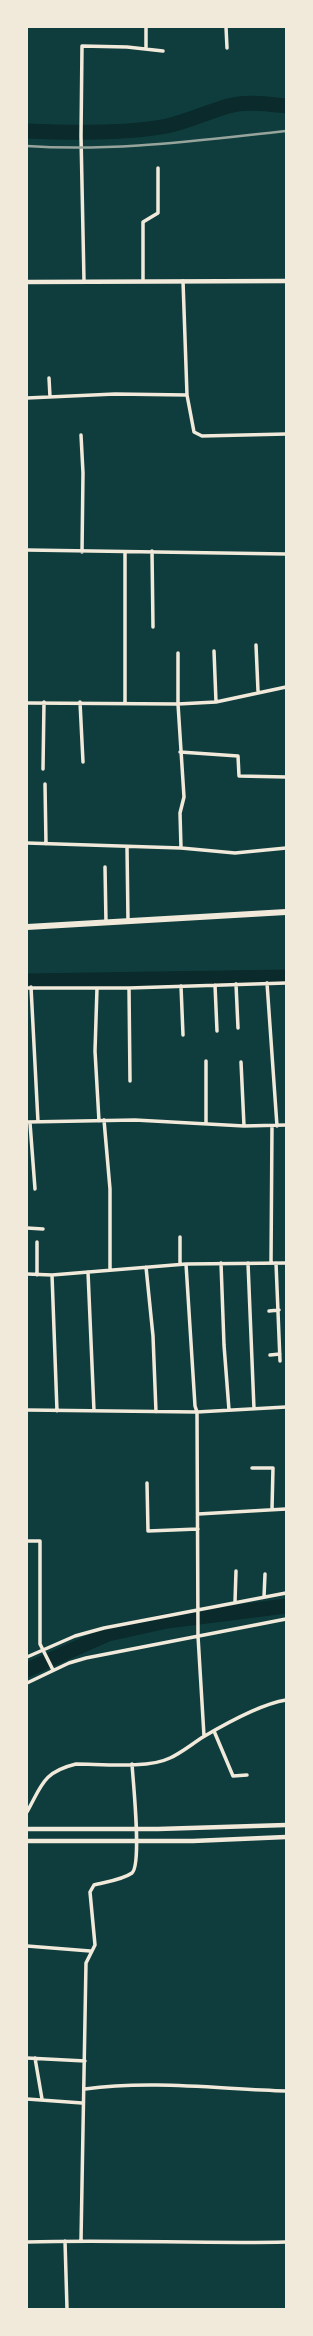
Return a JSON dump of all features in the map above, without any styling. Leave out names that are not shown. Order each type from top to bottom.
[{"type":"highway","points":[[27,927],[286,912]]},
{"type":"street","points":[[146,27],[146,49]]},
{"type":"street","points":[[226,27],[227,48]]},
{"type":"street","points":[[84,281],[81,136],[82,46],[164,51]]},
{"type":"street","points":[[143,281],[143,222],[158,213],[158,168]]},
{"type":"street","points":[[183,281],[187,395],[194,432],[202,436],[286,434]]},
{"type":"street","points":[[27,282],[286,281]]},
{"type":"street","points":[[49,378],[50,397]]},
{"type":"street","points":[[27,398],[115,394],[187,395]]},
{"type":"street","points":[[81,435],[83,473],[82,552]]},
{"type":"street","points":[[27,550],[125,553],[152,551],[286,554]]},
{"type":"street","points":[[152,551],[153,627]]},
{"type":"street","points":[[125,553],[125,703]]},
{"type":"street","points":[[256,645],[258,691]]},
{"type":"street","points":[[214,651],[216,702]]},
{"type":"street","points":[[178,653],[178,704],[184,797],[180,813],[181,848]]},
{"type":"street","points":[[27,703],[80,702],[178,704],[216,702],[258,691],[286,687]]},
{"type":"street","points":[[43,769],[44,702]]},
{"type":"street","points":[[80,702],[83,762]]},
{"type":"street","points":[[180,752],[238,756],[239,776],[286,776]]},
{"type":"street","points":[[45,784],[46,844]]},
{"type":"street","points":[[27,843],[181,848],[234,853],[286,848]]},
{"type":"street","points":[[127,847],[128,922]]},
{"type":"street","points":[[105,867],[106,923]]},
{"type":"street","points":[[266,983],[277,1126]]},
{"type":"street","points":[[38,1122],[29,988],[129,988],[286,983]]},
{"type":"street","points":[[236,984],[238,1028]]},
{"type":"street","points":[[215,985],[217,1032]]},
{"type":"street","points":[[181,986],[183,1035]]},
{"type":"street","points":[[97,988],[95,1058],[99,1120]]},
{"type":"street","points":[[129,988],[130,1082]]},
{"type":"street","points":[[206,1061],[206,1124]]},
{"type":"street","points":[[242,1062],[244,1126]]},
{"type":"street","points":[[104,1120],[110,1189],[110,1270]]},
{"type":"street","points":[[35,1189],[29,1122],[135,1120],[244,1126],[286,1125]]},
{"type":"street","points":[[272,1126],[274,1263],[279,1310],[280,1361]]},
{"type":"street","points":[[27,1228],[43,1229]]},
{"type":"street","points":[[180,1237],[180,1264]]},
{"type":"street","points":[[37,1242],[37,1275]]},
{"type":"street","points":[[221,1263],[224,1345],[229,1410]]},
{"type":"street","points":[[248,1263],[254,1409]]},
{"type":"street","points":[[27,1274],[52,1275],[180,1264],[286,1263]]},
{"type":"street","points":[[186,1264],[195,1406],[197,1412],[198,1636],[204,1736]]},
{"type":"street","points":[[146,1267],[153,1336],[156,1412]]},
{"type":"street","points":[[88,1272],[94,1411]]},
{"type":"street","points":[[52,1275],[57,1411]]},
{"type":"street","points":[[269,1310],[279,1310]]},
{"type":"street","points":[[270,1355],[280,1354]]},
{"type":"street","points":[[27,1410],[197,1412],[286,1407]]},
{"type":"street","points":[[252,1468],[273,1468],[272,1509]]},
{"type":"street","points":[[147,1483],[148,1531],[198,1529]]},
{"type":"street","points":[[198,1514],[286,1509]]},
{"type":"street","points":[[27,1541],[40,1541],[40,1644],[53,1669]]},
{"type":"street","points":[[235,1602],[236,1571]]},
{"type":"street","points":[[264,1597],[265,1574]]},
{"type":"street","points":[[27,1657],[104,1628],[286,1593]]},
{"type":"street","points":[[27,1683],[53,1669],[86,1658],[286,1618]]},
{"type":"street","points":[[27,1812],[49,1774],[65,1766],[76,1764],[147,1764],[169,1759],[204,1736],[252,1711],[286,1700]]},
{"type":"street","points":[[214,1731],[233,1776],[247,1775]]},
{"type":"street","points":[[81,2240],[82,2103],[85,2089],[86,1963],[90,1951],[95,1945],[90,1892],[94,1886],[132,1873],[136,1867],[138,1841],[132,1764]]},
{"type":"street","points":[[27,1829],[136,1829],[286,1825]]},
{"type":"street","points":[[27,1841],[138,1841],[286,1837]]},
{"type":"street","points":[[27,1946],[90,1951]]},
{"type":"street","points":[[27,2058],[85,2061]]},
{"type":"street","points":[[35,2058],[42,2099]]},
{"type":"street","points":[[85,2089],[109,2086],[169,2086],[286,2091]]},
{"type":"street","points":[[27,2099],[82,2103]]},
{"type":"street","points":[[27,2242],[81,2240],[210,2244],[286,2242]]},
{"type":"street","points":[[65,2241],[67,2309]]},
{"type":"waterway","points":[[27,131],[116,132],[151,129],[183,122],[235,104],[257,103],[286,106]]},
{"type":"waterway","points":[[27,981],[286,977]]},
{"type":"waterway","points":[[27,1670],[108,1634],[167,1621],[286,1606]]},
{"type":"railway","points":[[27,146],[125,146],[286,131]]}]
